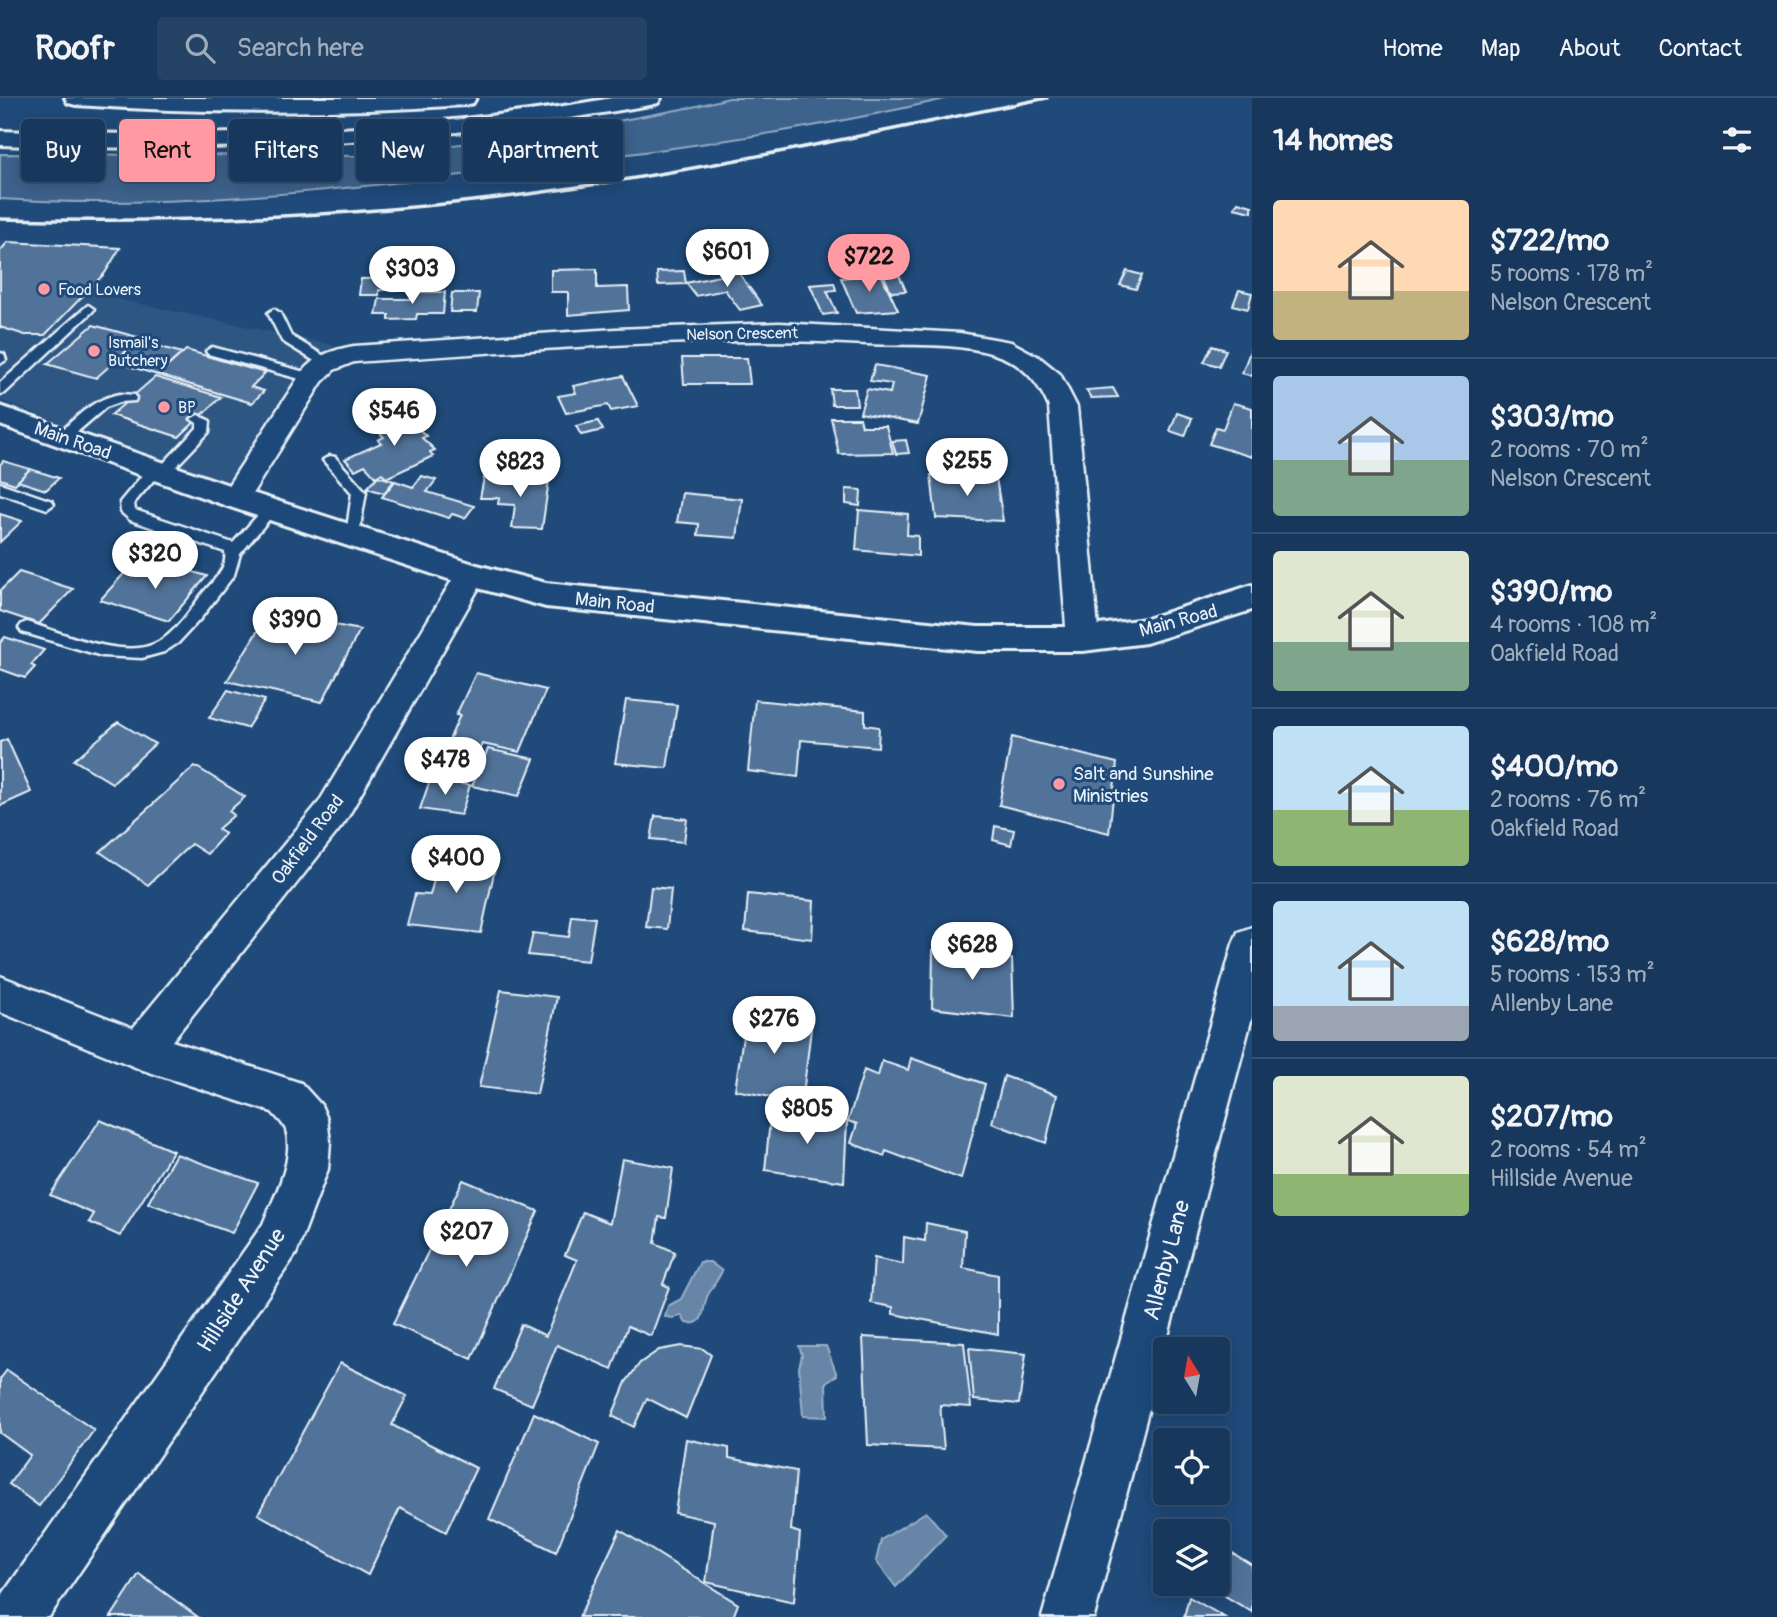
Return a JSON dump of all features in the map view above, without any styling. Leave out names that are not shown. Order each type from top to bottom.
[{"type":"main road","points":[[76,98],[194,106],[271,107],[465,98]]},
{"type":"main road","points":[[0,138],[247,142],[357,137],[460,128],[583,111],[650,98]]},
{"type":"main road","name":"Main Road","points":[[0,415],[235,498],[471,575],[546,595],[978,639],[1083,639],[1146,631],[1200,616],[1252,597]]},
{"type":"street","name":"Nelson Crescent","points":[[318,370],[354,354],[616,337],[779,331],[933,339],[1002,348],[1030,363],[1051,380],[1063,407],[1083,639]]},
{"type":"street","points":[[235,498],[318,370]]},
{"type":"street","name":"Oakfield Road","points":[[140,1049],[332,812],[471,575]]},
{"type":"street","name":"Allenby Lane","points":[[1068,1617],[1251,948]]},
{"type":"street","name":"Hillside Avenue","points":[[0,994],[140,1049],[286,1097],[306,1119],[309,1141],[306,1169],[280,1238],[18,1617]]},
{"type":"lane","points":[[0,390],[88,309]]},
{"type":"lane","points":[[274,313],[286,338],[318,370]]},
{"type":"lane","points":[[212,351],[318,370]]},
{"type":"lane","points":[[64,437],[98,405],[122,397],[130,398]]},
{"type":"lane","points":[[198,419],[203,421],[204,429],[127,502],[128,512],[135,517],[220,543],[233,552]]},
{"type":"lane","points":[[330,460],[359,492],[353,536]]},
{"type":"lane","points":[[0,488],[47,504]]},
{"type":"lane","points":[[27,628],[112,652],[132,654],[155,649],[172,640],[229,571],[233,552],[271,509]]},
{"type":"shaded area","points":[[729,98],[949,98],[731,140],[623,155],[623,120]]},
{"type":"shaded area","points":[[463,144],[463,174],[449,176],[449,145]]},
{"type":"shaded area","points":[[0,154],[21,154],[21,182],[105,182],[105,155],[119,155],[119,182],[215,182],[215,155],[229,155],[229,182],[342,182],[342,156],[356,156],[356,182],[401,182],[192,200],[64,202],[0,199]]},
{"type":"shaded area","points":[[0,240],[123,248],[93,294],[334,345],[229,488],[0,400]]},
{"type":"shaded area","points":[[700,1262],[710,1262],[722,1271],[707,1297],[700,1320],[692,1324],[686,1323],[681,1315],[674,1318],[665,1317],[668,1306],[681,1299]]},
{"type":"shaded area","points":[[799,1346],[826,1346],[837,1375],[826,1382],[827,1417],[803,1416],[799,1368],[802,1355]]},
{"type":"shaded area","points":[[926,1512],[946,1535],[896,1587],[876,1561],[881,1540]]},
{"type":"building","points":[[1238,202],[1252,206],[1252,212],[1234,208]]},
{"type":"building","name":"Food Lovers","points":[[8,242],[120,248],[105,273],[45,335],[25,335],[0,327],[0,251]]},
{"type":"building","points":[[699,259],[719,259],[721,267],[700,267]]},
{"type":"building","points":[[597,269],[597,288],[628,287],[629,310],[568,315],[568,292],[551,292],[551,270]]},
{"type":"building","points":[[684,271],[686,284],[658,285],[657,272]]},
{"type":"building","points":[[1127,271],[1142,275],[1136,289],[1120,285]]},
{"type":"building","points":[[738,272],[762,305],[740,310],[725,290],[696,296],[686,283]]},
{"type":"building","points":[[881,274],[898,310],[856,313],[841,278]]},
{"type":"building","points":[[899,275],[906,291],[891,292],[884,276]]},
{"type":"building","points":[[400,278],[398,290],[379,290],[379,295],[359,295],[361,279]]},
{"type":"building","points":[[834,283],[836,290],[827,291],[837,313],[823,315],[810,285]]},
{"type":"building","points":[[1239,290],[1252,293],[1248,309],[1233,305]]},
{"type":"building","points":[[414,292],[445,292],[443,314],[417,314],[416,319],[389,320],[389,315],[376,315],[379,299],[412,299]]},
{"type":"building","points":[[452,293],[479,293],[477,312],[450,312]]},
{"type":"building","name":"Ismail's Butchery","points":[[93,325],[141,338],[96,378],[47,364]]},
{"type":"building","points":[[140,341],[182,353],[158,375],[116,362]]},
{"type":"building","points":[[1212,346],[1226,350],[1219,366],[1204,362]]},
{"type":"building","points":[[1252,346],[1252,376],[1242,373]]},
{"type":"building","points":[[186,350],[265,373],[251,387],[264,391],[252,403],[158,375]]},
{"type":"building","points":[[682,358],[747,358],[750,384],[684,384]]},
{"type":"building","points":[[875,365],[931,375],[918,424],[860,413],[867,389],[890,393],[892,384],[870,381]]},
{"type":"building","points":[[623,376],[638,406],[611,411],[608,405],[566,413],[558,396],[576,393],[573,386]]},
{"type":"building","points":[[155,377],[221,397],[179,437],[111,415]]},
{"type":"building","points":[[1113,388],[1118,397],[1091,398],[1086,390]]},
{"type":"building","points":[[830,389],[855,389],[857,405],[832,405]]},
{"type":"building","points":[[1233,403],[1252,408],[1252,457],[1209,444],[1216,427],[1223,429]]},
{"type":"building","points":[[403,413],[426,436],[422,438],[435,450],[430,452],[433,456],[386,478],[382,473],[376,477],[365,465],[355,470],[345,459],[381,443],[378,440],[384,437],[373,427]]},
{"type":"building","points":[[1177,413],[1192,418],[1185,436],[1170,431]]},
{"type":"building","points":[[831,418],[860,418],[862,426],[886,426],[893,453],[839,454]]},
{"type":"building","points":[[598,421],[603,430],[581,435],[576,426]]},
{"type":"building","points":[[906,440],[909,453],[896,454],[892,441]]},
{"type":"building","points":[[514,450],[537,451],[535,460],[512,459]]},
{"type":"building","points":[[497,451],[511,451],[509,463],[494,462]]},
{"type":"building","points":[[540,452],[556,452],[555,465],[539,465]]},
{"type":"building","points":[[3,461],[30,469],[15,484],[0,479],[0,465]]},
{"type":"building","points":[[30,469],[59,478],[46,490],[18,481]]},
{"type":"building","points":[[931,475],[996,478],[1003,521],[936,518]]},
{"type":"building","points":[[378,476],[394,481],[384,493],[367,488]]},
{"type":"building","points":[[422,476],[436,480],[427,492],[474,506],[465,518],[452,514],[449,518],[382,497],[395,481],[413,487]]},
{"type":"building","points":[[484,478],[549,480],[542,529],[512,528],[515,505],[498,504],[499,498],[480,498]]},
{"type":"building","points":[[846,489],[861,490],[860,506],[846,504]]},
{"type":"building","points":[[682,493],[742,499],[737,538],[698,535],[699,524],[677,522]]},
{"type":"building","points":[[859,510],[908,514],[907,535],[918,536],[918,556],[856,550]]},
{"type":"building","points":[[0,514],[22,521],[0,542]]},
{"type":"building","points":[[167,564],[207,576],[169,621],[100,600],[129,568],[156,577]]},
{"type":"building","points":[[19,572],[73,589],[39,624],[0,611],[0,591]]},
{"type":"building","points":[[269,612],[360,630],[322,702],[227,681]]},
{"type":"building","points":[[5,637],[44,650],[31,665],[35,667],[25,678],[0,669],[0,643]]},
{"type":"building","points":[[476,673],[546,690],[520,752],[482,744],[478,754],[446,747],[460,715],[456,715]]},
{"type":"building","points":[[228,690],[265,700],[247,728],[209,718]]},
{"type":"building","points":[[626,700],[677,705],[667,768],[615,763]]},
{"type":"building","points":[[755,700],[865,711],[865,725],[879,727],[878,747],[801,740],[798,777],[748,771]]},
{"type":"building","points":[[118,722],[155,744],[112,783],[74,760]]},
{"type":"building","name":"Salt and Sunshine Ministries","points":[[1012,737],[1117,763],[1109,833],[999,805]]},
{"type":"building","points":[[7,739],[31,792],[0,806],[0,742]]},
{"type":"building","points":[[488,749],[534,759],[519,796],[472,786]]},
{"type":"building","points":[[195,766],[245,797],[229,811],[234,815],[218,829],[225,834],[207,854],[191,844],[148,885],[100,852]]},
{"type":"building","points":[[430,780],[470,785],[461,815],[420,809]]},
{"type":"building","points":[[655,816],[687,819],[684,842],[651,839]]},
{"type":"building","points":[[995,826],[1014,830],[1011,845],[993,840]]},
{"type":"building","points":[[441,853],[497,859],[481,933],[407,925],[415,894],[430,895]]},
{"type":"building","points":[[651,887],[671,889],[667,929],[646,927]]},
{"type":"building","points":[[748,894],[814,901],[812,939],[745,931]]},
{"type":"building","points":[[572,916],[595,918],[588,961],[528,955],[533,933],[569,937]]},
{"type":"building","points":[[947,939],[969,942],[970,953],[1012,959],[1014,1018],[932,1008],[933,949],[947,951]]},
{"type":"building","points":[[501,990],[557,997],[537,1094],[479,1087]]},
{"type":"building","points":[[747,1009],[812,1020],[802,1103],[735,1090]]},
{"type":"building","points":[[911,1058],[985,1084],[961,1179],[886,1151],[884,1156],[851,1143],[857,1124],[848,1121],[864,1070],[878,1076],[882,1061],[908,1070]]},
{"type":"building","points":[[1004,1076],[1057,1095],[1046,1143],[992,1123]]},
{"type":"building","points":[[771,1110],[847,1121],[844,1182],[765,1170]]},
{"type":"building","points":[[100,1120],[173,1151],[120,1236],[89,1222],[94,1214],[50,1195]]},
{"type":"building","points":[[176,1154],[258,1183],[232,1233],[148,1203]]},
{"type":"building","points":[[622,1159],[673,1168],[666,1218],[659,1217],[655,1243],[675,1252],[663,1284],[669,1287],[651,1336],[628,1326],[612,1369],[557,1345],[532,1405],[494,1389],[521,1324],[546,1336],[577,1260],[565,1255],[583,1212],[610,1223]]},
{"type":"building","points":[[463,1180],[538,1211],[472,1359],[393,1324]]},
{"type":"building","points":[[926,1223],[965,1231],[963,1268],[998,1275],[998,1334],[893,1314],[893,1307],[871,1303],[874,1258],[903,1264],[904,1237],[925,1241]]},
{"type":"building","points":[[863,1337],[964,1343],[971,1407],[940,1405],[944,1449],[868,1445]]},
{"type":"building","points":[[681,1346],[703,1349],[711,1355],[686,1418],[647,1398],[634,1427],[612,1416],[626,1382],[640,1363],[659,1350]]},
{"type":"building","points":[[969,1348],[1026,1354],[1019,1404],[974,1400]]},
{"type":"building","points":[[340,1363],[407,1396],[392,1425],[476,1468],[446,1532],[400,1508],[368,1575],[258,1514]]},
{"type":"building","points":[[7,1370],[94,1430],[39,1506],[9,1484],[30,1455],[0,1433],[0,1379]]},
{"type":"building","points":[[534,1413],[599,1444],[556,1552],[489,1519]]},
{"type":"building","points":[[686,1439],[729,1448],[729,1458],[796,1471],[791,1530],[800,1533],[794,1602],[706,1582],[714,1521],[675,1513]]},
{"type":"building","points":[[620,1530],[738,1604],[733,1617],[579,1617]]},
{"type":"building","points":[[1230,1551],[1252,1565],[1252,1612],[1225,1596],[1230,1596]]},
{"type":"building","points":[[139,1574],[198,1617],[111,1617]]},
{"type":"building","points":[[1189,1597],[1224,1617],[1184,1617]]},
{"type":"railway","points":[[0,219],[258,217],[386,209],[514,196],[781,152],[1047,98]]},
{"type":"place","name":"Food Lovers","points":[[44,289]]},
{"type":"place","name":"Ismail's Butchery","points":[[94,351]]},
{"type":"place","name":"BP","points":[[164,407]]},
{"type":"place","name":"Salt and Sunshine Ministries","points":[[1059,784]]}]
